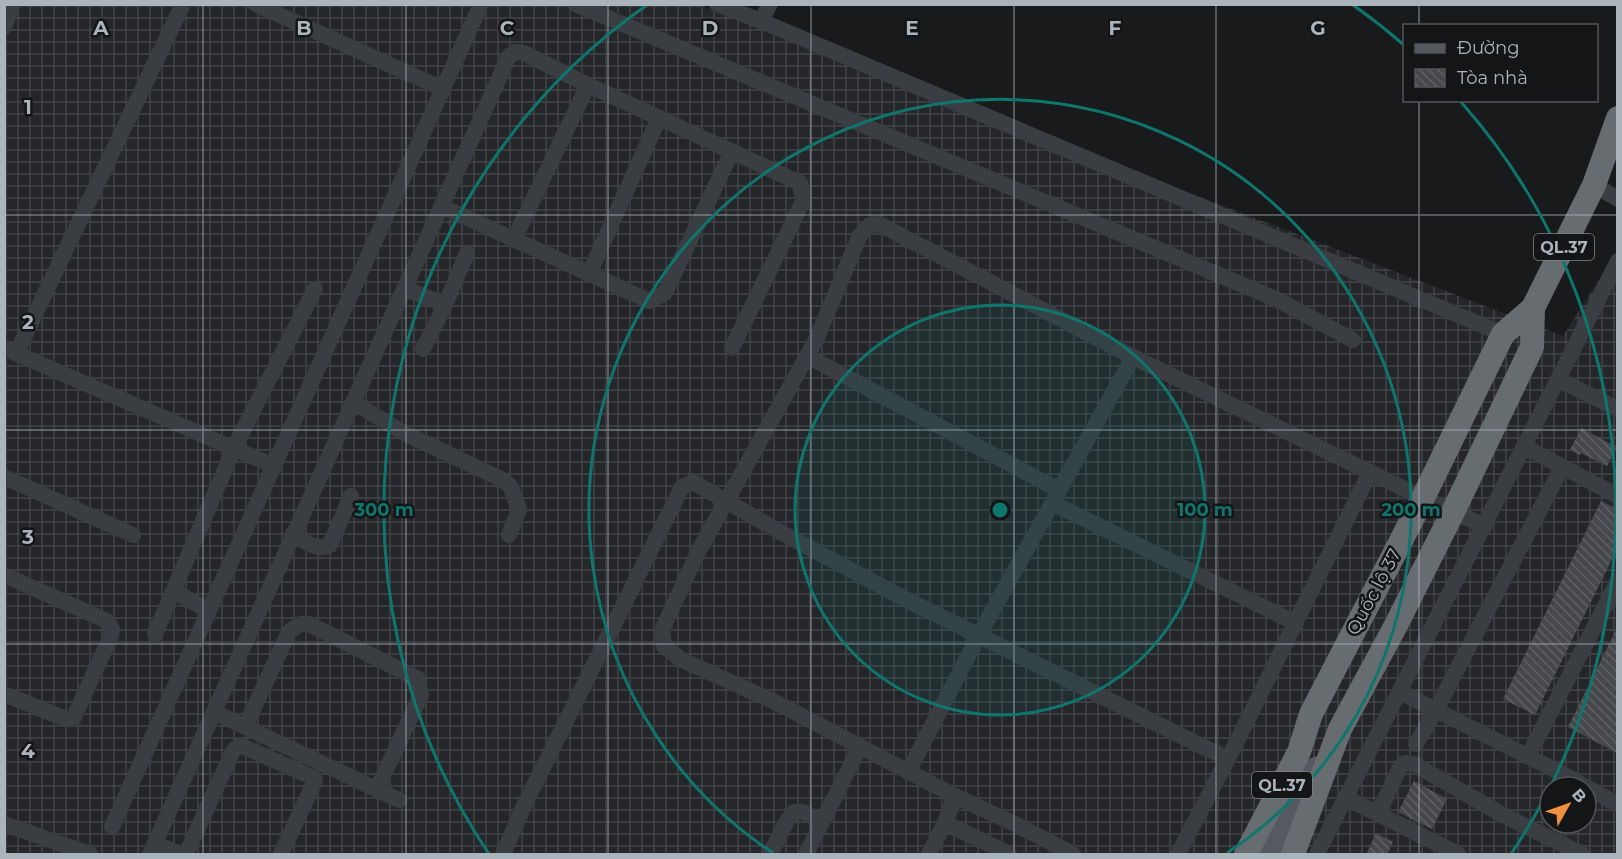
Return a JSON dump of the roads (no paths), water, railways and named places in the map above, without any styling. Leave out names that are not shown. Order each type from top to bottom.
[{"type":"highway","name":"Quốc lộ 37","points":[[1246,855],[1299,752],[1311,714],[1423,498],[1503,334],[1533,308],[1594,185],[1617,118]]},
{"type":"highway","name":"Quốc lộ 37","points":[[1594,185],[1617,161]]},
{"type":"highway","name":"Quốc lộ 37","points":[[1293,855],[1340,729],[1453,512],[1532,347],[1533,308]]},
{"type":"highway","points":[[1503,334],[1532,347]]},
{"type":"highway","points":[[1236,855],[1311,714]]},
{"type":"main road","points":[[1272,855],[1316,768],[1340,729]]},
{"type":"street","points":[[4,27],[14,4]]},
{"type":"street","points":[[183,4],[10,351],[274,465]]},
{"type":"street","points":[[255,4],[443,89]]},
{"type":"street","points":[[112,827],[481,4]]},
{"type":"street","points":[[575,4],[1276,299],[1353,340]]},
{"type":"street","points":[[761,21],[770,4]]},
{"type":"street","points":[[719,5],[1503,334]]},
{"type":"street","points":[[180,855],[152,849],[509,56],[516,52],[524,54],[800,183],[803,201],[732,348]]},
{"type":"street","points":[[514,239],[588,85]]},
{"type":"street","points":[[589,274],[659,118]]},
{"type":"street","points":[[441,206],[649,301],[665,293],[732,151]]},
{"type":"street","points":[[1594,185],[1617,199]]},
{"type":"street","points":[[1073,855],[775,702],[680,659],[664,646],[662,630],[698,552],[816,340],[860,235],[870,225],[879,224],[1133,357],[1485,526]]},
{"type":"street","points":[[423,349],[446,305],[468,253]]},
{"type":"street","points":[[1317,855],[1559,380],[1613,281],[1617,261]]},
{"type":"street","points":[[404,288],[446,305]]},
{"type":"street","points":[[155,634],[234,448],[315,289]]},
{"type":"street","points":[[807,356],[1056,497],[1296,623]]},
{"type":"street","points":[[908,772],[978,636],[1133,357]]},
{"type":"street","points":[[1559,380],[1617,409]]},
{"type":"street","points":[[352,402],[402,432],[501,479],[510,486],[519,509],[509,535]]},
{"type":"street","points":[[1525,447],[1617,496]]},
{"type":"street","points":[[1416,744],[1436,710],[1562,467]]},
{"type":"street","points":[[1178,855],[1370,472]]},
{"type":"street","points":[[4,477],[133,535]]},
{"type":"street","points":[[503,855],[524,807],[682,487],[693,482],[782,534],[978,636],[1228,759]]},
{"type":"street","points":[[293,534],[317,548],[330,545],[351,496]]},
{"type":"street","points":[[4,575],[107,621],[112,629],[109,641],[73,719],[66,719],[4,694]]},
{"type":"street","points":[[1528,756],[1617,581]]},
{"type":"street","points":[[174,591],[209,610]]},
{"type":"street","points":[[245,726],[290,632],[300,624],[309,624],[418,679],[421,685],[421,695],[377,789]]},
{"type":"street","points":[[1400,692],[1528,756],[1613,802],[1617,802]]},
{"type":"street","points":[[214,712],[399,800]]},
{"type":"street","points":[[186,855],[232,751],[240,745],[314,778],[315,781],[281,855]]},
{"type":"street","points":[[806,855],[860,747]]},
{"type":"street","points":[[1378,814],[1400,767],[1405,763],[1414,764],[1501,814],[1581,855]]},
{"type":"street","points":[[929,855],[955,796]]},
{"type":"street","points":[[1346,798],[1458,855]]},
{"type":"street","points":[[770,855],[788,819],[794,812],[803,812],[822,822]]},
{"type":"street","points":[[945,823],[1009,855]]},
{"type":"street","points":[[4,824],[90,855]]}]
